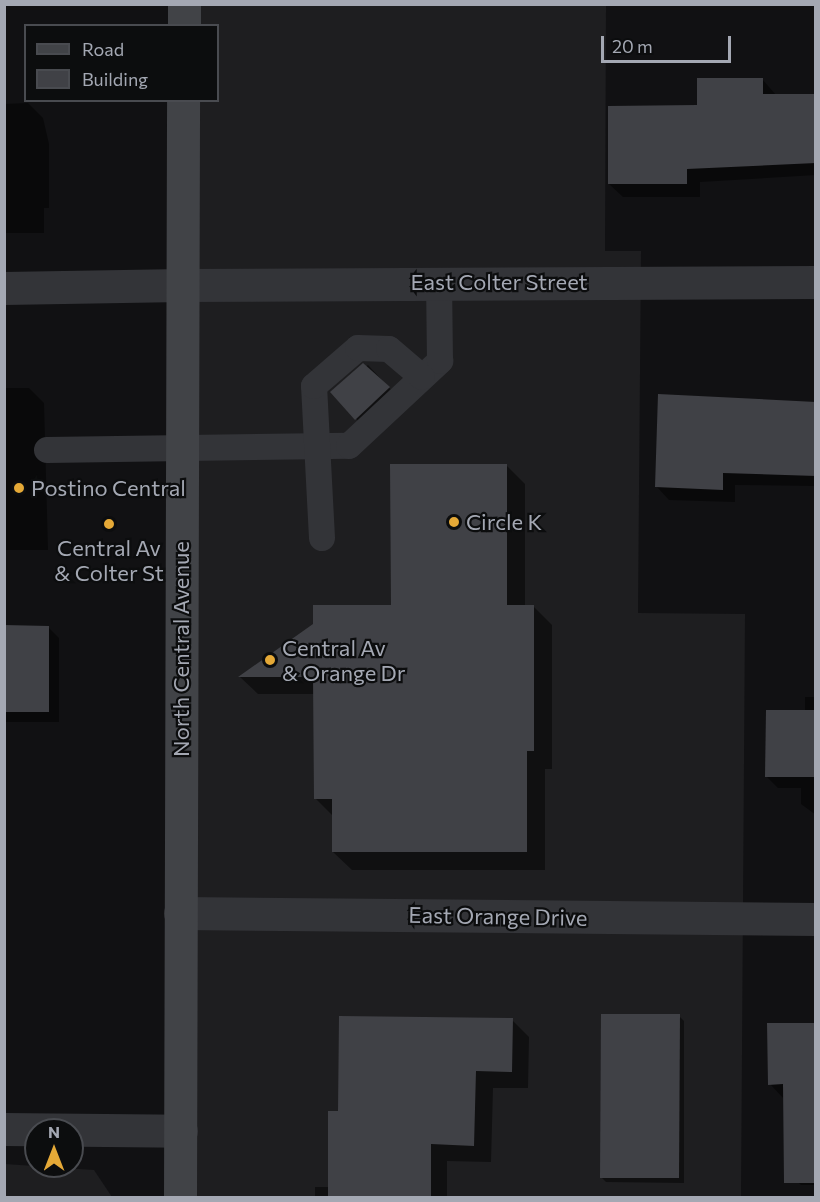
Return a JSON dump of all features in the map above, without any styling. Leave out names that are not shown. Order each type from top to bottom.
[{"type":"main road","points":[[184,4],[184,24]]},
{"type":"main road","name":"North Central Avenue","points":[[180,1197],[183,102]]},
{"type":"street","name":"East Colter Street","points":[[4,288],[439,282],[816,282]]},
{"type":"street","name":"East Orange Drive","points":[[180,913],[816,919]]},
{"type":"street","points":[[4,1129],[181,1131]]},
{"type":"lane","points":[[47,450],[349,446],[440,361],[439,282]]},
{"type":"lane","points":[[322,538],[314,386],[358,348],[389,349],[422,377]]},
{"type":"shaded area","points":[[185,5],[606,5],[605,251],[641,251],[638,613],[745,614],[741,1197],[180,1198],[184,102],[219,102],[219,24],[184,24]]},
{"type":"shaded area","points":[[5,1164],[24,1165],[24,1178],[84,1178],[84,1169],[94,1170],[112,1197],[5,1197]]},
{"type":"building","points":[[697,78],[763,78],[763,94],[816,94],[816,163],[687,169],[687,184],[608,184],[608,106],[697,105]]},
{"type":"building","points":[[363,363],[390,387],[355,420],[330,392]]},
{"type":"building","points":[[658,394],[816,402],[816,476],[723,473],[723,490],[655,487]]},
{"type":"building","points":[[390,464],[507,464],[507,605],[534,605],[534,751],[527,751],[527,852],[332,852],[332,799],[314,799],[313,677],[238,677],[313,624],[313,605],[391,605]]},
{"type":"building","points":[[4,625],[49,626],[49,712],[4,712]]},
{"type":"building","points":[[766,710],[816,710],[816,777],[765,777]]},
{"type":"building","points":[[601,1014],[680,1014],[679,1178],[600,1178]]},
{"type":"building","points":[[339,1016],[513,1018],[512,1072],[476,1071],[474,1146],[431,1144],[431,1197],[328,1197],[328,1111],[338,1111]]},
{"type":"building","points":[[767,1023],[816,1023],[816,1183],[784,1183],[783,1084],[768,1085]]},
{"type":"place","name":"Postino Central","points":[[19,488]]},
{"type":"place","name":"Circle K","points":[[454,522]]},
{"type":"place","name":"Central Av & Colter St","points":[[109,524]]},
{"type":"place","name":"Central Av & Orange Dr","points":[[270,660]]}]
